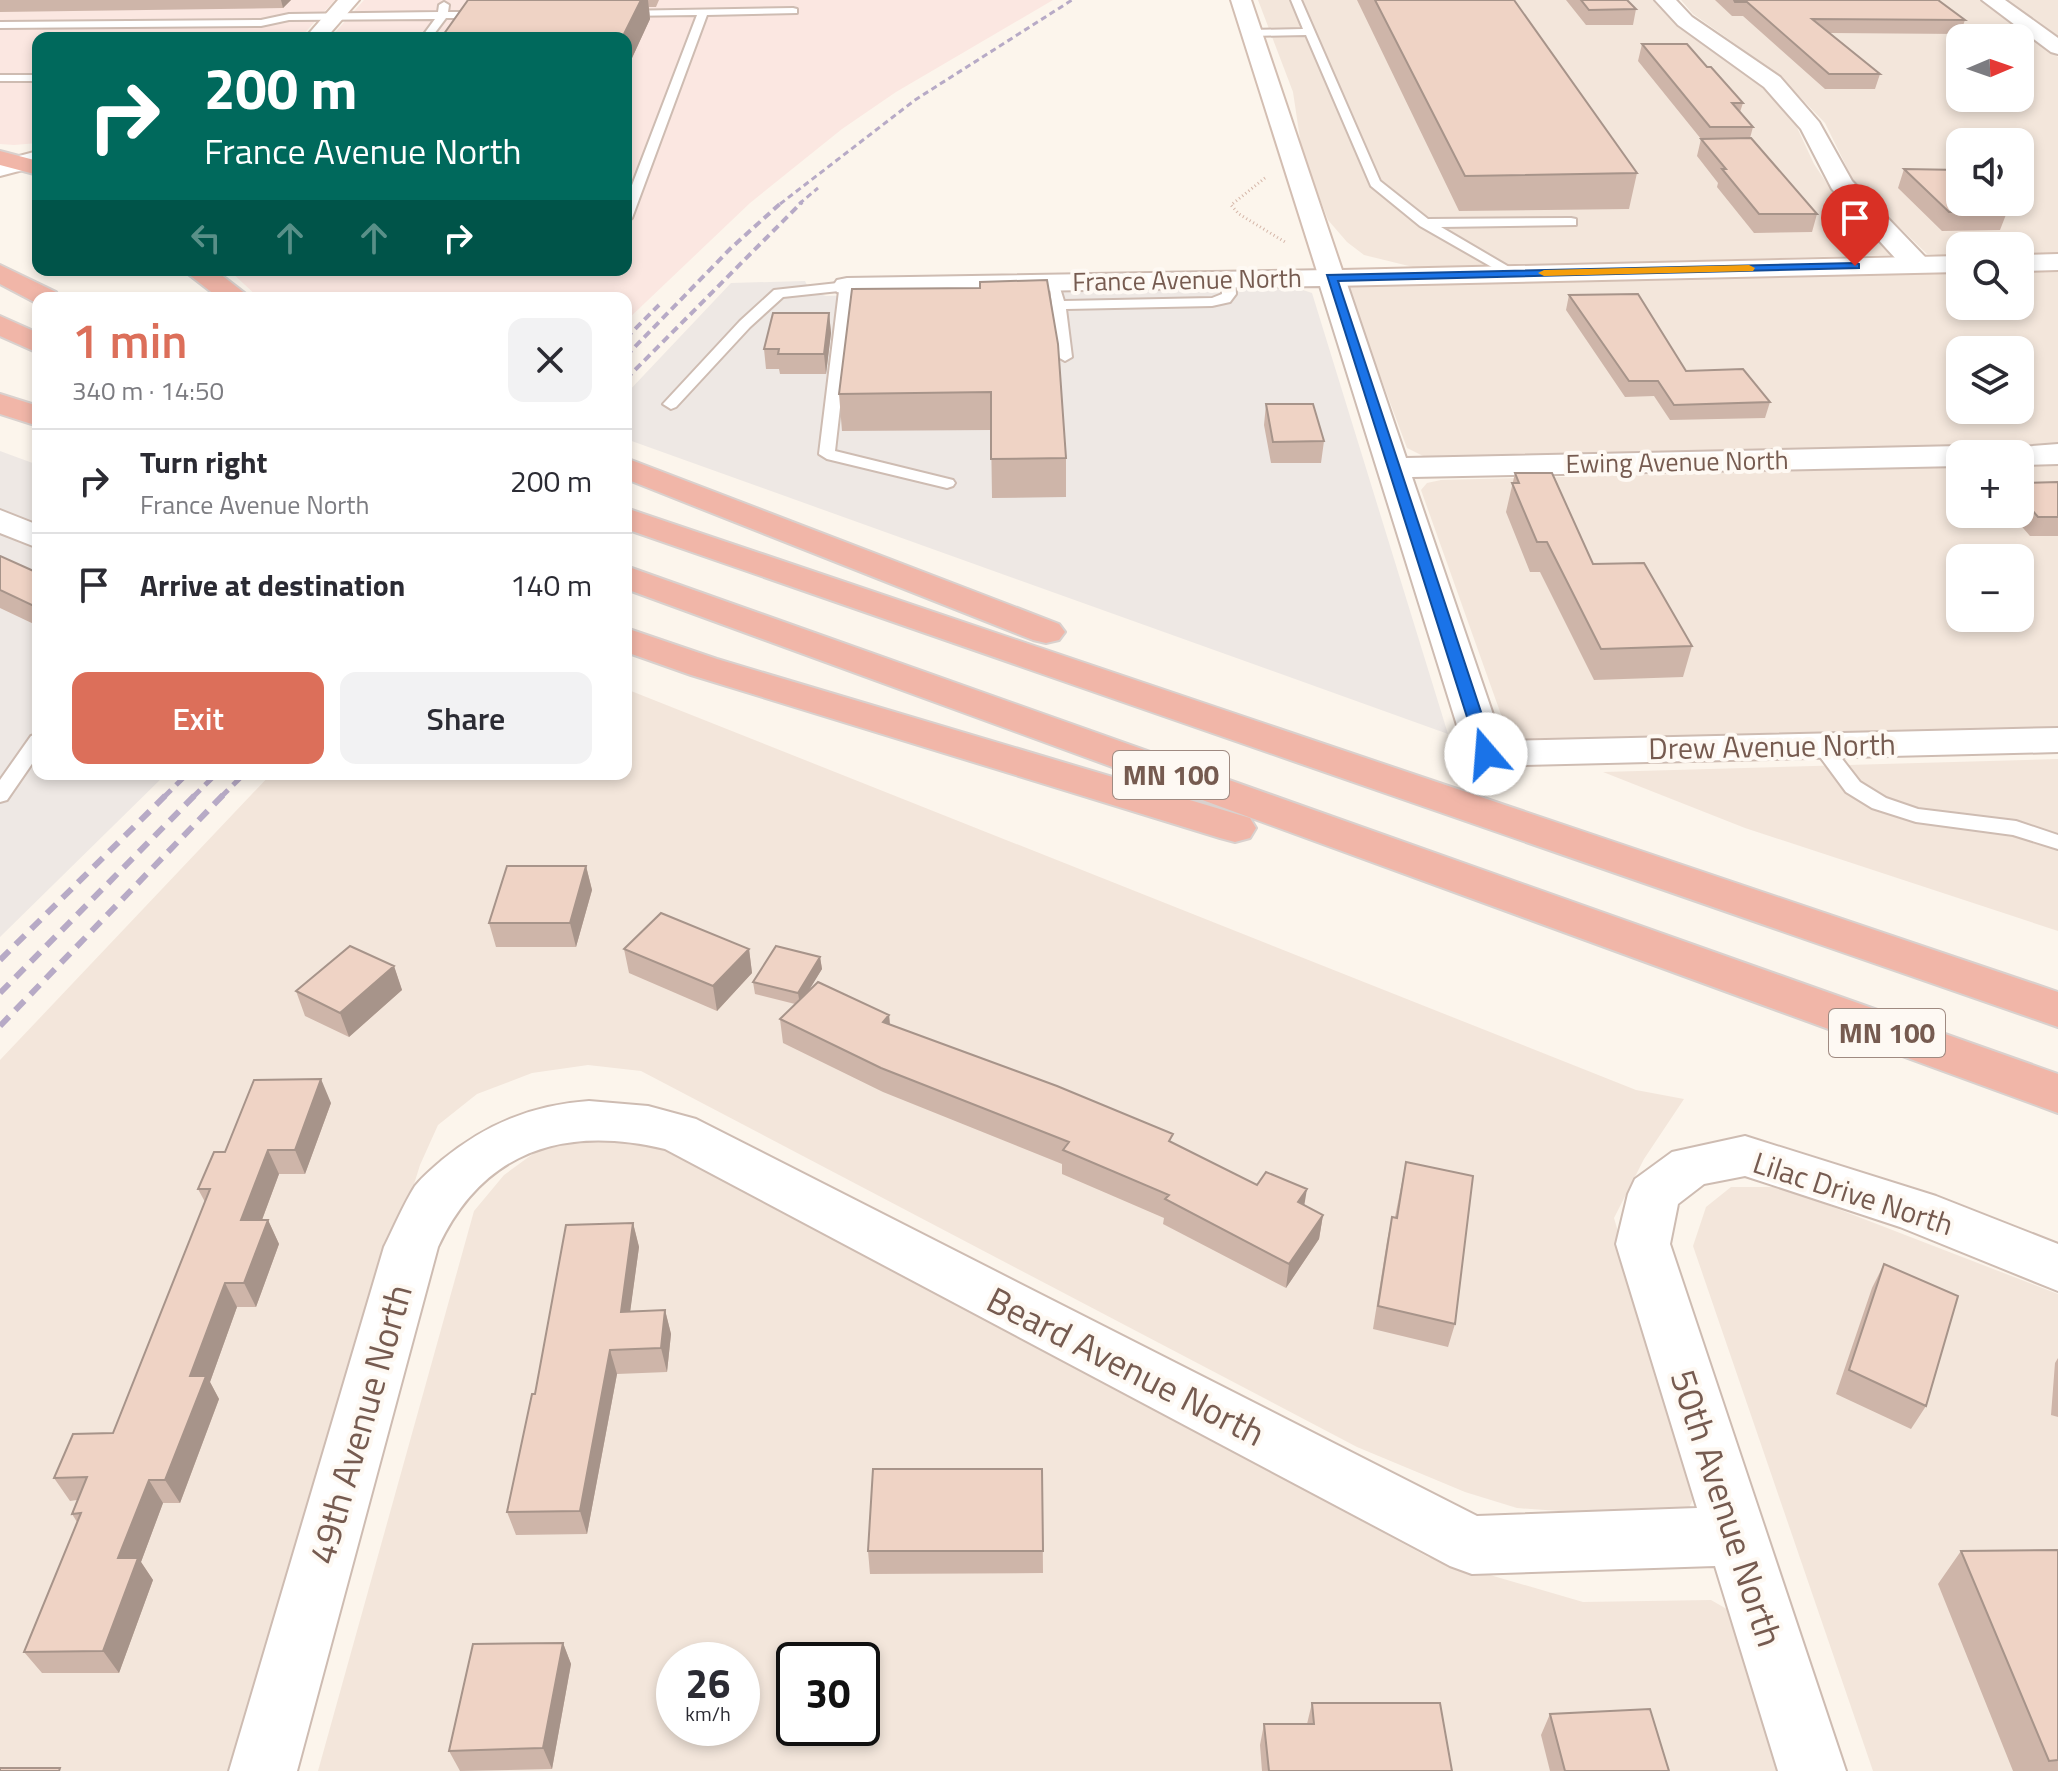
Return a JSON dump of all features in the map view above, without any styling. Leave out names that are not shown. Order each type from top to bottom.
[{"type":"highway","points":[[0,273],[35,292]]},
{"type":"highway","points":[[206,276],[228,292]]},
{"type":"highway","points":[[0,325],[32,341]]},
{"type":"highway","points":[[0,403],[32,415]]},
{"type":"highway","points":[[632,470],[1144,670],[1253,732]]},
{"type":"highway","name":"MN 100","points":[[632,520],[2058,1010]]},
{"type":"highway","name":"MN 100","points":[[632,579],[2058,1094]]},
{"type":"highway","points":[[632,641],[801,696],[1716,972]]},
{"type":"street","points":[[320,32],[349,0]]},
{"type":"street","points":[[1241,0],[1394,468]]},
{"type":"street","points":[[1665,0],[1685,21],[1772,82],[1811,127],[1841,184],[1917,265]]},
{"type":"street","points":[[1992,0],[2058,48]]},
{"type":"street","points":[[0,190],[23,166]]},
{"type":"street","points":[[2034,263],[2058,262]]},
{"type":"street","name":"France Avenue North","points":[[847,286],[1056,294],[1142,292],[1228,279],[1946,264]]},
{"type":"street","points":[[2034,455],[2058,454]]},
{"type":"street","name":"Ewing Avenue North","points":[[1394,468],[1946,456]]},
{"type":"street","name":"Drew Avenue North","points":[[1394,468],[1486,754],[2058,740]]},
{"type":"street","points":[[2,524],[32,536]]},
{"type":"street","name":"Beard Avenue North","points":[[532,1127],[583,1119],[635,1121],[678,1133],[1472,1545],[1736,1536]]},
{"type":"street","name":"49th Avenue North","points":[[263,1771],[411,1247],[436,1198],[480,1155],[532,1127]]},
{"type":"street","name":"Lilac Drive North","points":[[1643,1244],[1654,1194],[1690,1166],[1745,1156],[1917,1211],[2058,1268]]},
{"type":"street","name":"50th Avenue North","points":[[1643,1244],[1812,1771]]},
{"type":"lane","points":[[430,32],[443,15],[444,0]]},
{"type":"lane","points":[[1296,0],[1375,183],[1425,223],[1511,274]]},
{"type":"lane","points":[[611,13],[793,11]]},
{"type":"lane","points":[[632,208],[703,12]]},
{"type":"lane","points":[[0,25],[261,23],[289,17],[504,14]]},
{"type":"lane","points":[[253,32],[261,23]]},
{"type":"lane","points":[[1251,33],[1310,32]]},
{"type":"lane","points":[[0,78],[32,78]]},
{"type":"lane","points":[[1425,223],[1571,222]]},
{"type":"lane","points":[[671,404],[745,324],[779,293],[847,286],[851,315],[827,454],[947,483]]},
{"type":"lane","points":[[1056,294],[1065,357]]},
{"type":"lane","points":[[1822,746],[1853,787],[1879,803],[1916,815],[2016,828],[2058,842]]},
{"type":"lane","points":[[0,795],[32,749]]},
{"type":"shaded area","points":[[0,0],[335,0],[306,32],[32,32],[32,144],[0,144]]},
{"type":"shaded area","points":[[364,0],[1053,0],[896,92],[842,129],[750,203],[632,315],[632,292],[253,292],[235,276],[632,276],[632,32],[335,32]]},
{"type":"shaded area","points":[[1258,0],[1654,0],[1681,27],[1751,75],[1777,102],[1794,121],[1814,164],[1830,188],[1889,249],[1889,255],[1417,268],[1364,255],[1347,242],[1328,220],[1302,152],[1293,92]]},
{"type":"shaded area","points":[[1681,0],[1981,0],[2013,24],[1946,24],[1946,112],[2034,112],[2034,39],[2058,57],[2058,255],[2034,256],[2034,232],[1946,232],[1946,256],[1927,254],[1855,184],[1825,123],[1775,72],[1693,14]]},
{"type":"shaded area","points":[[2007,0],[2058,0],[2058,36]]},
{"type":"shaded area","points":[[2058,270],[2058,445],[2034,446],[2034,440],[1946,440],[1946,447],[1429,459],[1407,448],[1348,290],[1351,285],[1946,272],[1946,320],[2034,320],[2034,271]]},
{"type":"shaded area","points":[[805,281],[810,291],[826,296],[1285,284],[1312,293],[1448,734],[632,441],[632,388],[731,283]]},
{"type":"shaded area","points":[[0,451],[32,463],[32,780],[160,780],[0,937]]},
{"type":"shaded area","points":[[2058,464],[2058,727],[1517,743],[1509,737],[1421,490],[1427,483],[1441,480],[1946,467],[1946,528],[2034,528],[2034,465]]},
{"type":"shaded area","points":[[632,691],[1636,1090],[1684,1099],[1644,1159],[1614,1218],[1696,1494],[1685,1515],[1644,1517],[1517,1508],[1465,1492],[1357,1447],[641,1071],[588,1065],[532,1073],[477,1094],[438,1125],[420,1165],[231,1771],[0,1771],[0,1060],[265,780],[632,780]]},
{"type":"shaded area","points":[[2058,759],[2058,931],[1745,828],[1603,772]]},
{"type":"shaded area","points":[[651,1135],[1428,1557],[1583,1602],[1711,1600],[1732,1612],[1785,1771],[318,1771],[474,1211],[504,1175],[552,1140]]},
{"type":"shaded area","points":[[1731,1187],[1781,1187],[2058,1294],[2058,1771],[1873,1771],[1693,1246],[1706,1207]]},
{"type":"building","points":[[468,0],[641,0],[625,32],[445,32]]},
{"type":"building","points":[[1375,0],[1514,0],[1637,173],[1465,176]]},
{"type":"building","points":[[1581,0],[1627,0],[1636,9],[1589,10]]},
{"type":"building","points":[[1734,0],[1938,0],[1965,20],[1812,19],[1880,74],[1829,74],[1747,2]]},
{"type":"building","points":[[1642,44],[1687,44],[1743,103],[1732,103],[1753,127],[1710,127]]},
{"type":"building","points":[[1751,138],[1817,214],[1759,214],[1701,139]]},
{"type":"building","points":[[1904,169],[1946,170],[1946,209]]},
{"type":"building","points":[[1047,280],[1058,344],[1066,458],[991,459],[991,392],[839,394],[852,289],[980,288],[980,282]]},
{"type":"building","points":[[1638,294],[1686,371],[1743,369],[1770,402],[1674,405],[1658,381],[1629,381],[1569,295]]},
{"type":"building","points":[[773,313],[829,313],[824,354],[778,354],[779,349],[764,349]]},
{"type":"building","points":[[1266,404],[1313,404],[1324,441],[1273,442]]},
{"type":"building","points":[[1515,473],[1552,473],[1593,564],[1644,563],[1692,646],[1601,649],[1547,542],[1537,542],[1512,483],[1519,483]]},
{"type":"building","points":[[2058,482],[2058,517],[2038,517],[2034,512],[2034,483]]},
{"type":"building","points":[[0,556],[32,570],[32,605],[0,590]]},
{"type":"building","points":[[507,866],[586,866],[570,923],[489,923]]},
{"type":"building","points":[[661,913],[749,949],[713,986],[624,949]]},
{"type":"building","points":[[350,946],[394,966],[340,1013],[296,991]]},
{"type":"building","points":[[776,946],[820,957],[798,993],[753,982]]},
{"type":"building","points":[[818,982],[889,1015],[883,1022],[1057,1086],[1173,1134],[1169,1141],[1257,1185],[1266,1172],[1307,1189],[1298,1202],[1323,1215],[1289,1264],[1165,1199],[1169,1195],[1063,1150],[1069,1142],[881,1068],[780,1019]]},
{"type":"building","points":[[321,1079],[295,1150],[268,1150],[241,1220],[268,1220],[244,1283],[225,1283],[190,1376],[206,1376],[165,1480],[149,1480],[118,1558],[138,1558],[103,1651],[24,1652],[81,1513],[72,1514],[87,1477],[54,1478],[73,1434],[113,1433],[210,1189],[198,1189],[214,1152],[225,1152],[254,1080]]},
{"type":"building","points":[[1406,1162],[1473,1176],[1455,1324],[1378,1306],[1392,1217],[1397,1218]]},
{"type":"building","points":[[633,1223],[621,1312],[665,1310],[661,1348],[610,1350],[580,1511],[507,1512],[532,1394],[535,1394],[566,1225]]},
{"type":"building","points":[[1884,1264],[1958,1296],[1926,1406],[1849,1370]]},
{"type":"building","points":[[873,1469],[1042,1469],[1043,1551],[868,1551]]},
{"type":"building","points":[[2058,1550],[2058,1760],[2049,1761],[1961,1551]]},
{"type":"building","points":[[563,1643],[543,1748],[449,1751],[473,1644]]},
{"type":"building","points":[[1312,1703],[1440,1703],[1452,1771],[1269,1771],[1264,1724],[1314,1724]]},
{"type":"building","points":[[1650,1709],[1669,1771],[1565,1771],[1550,1714]]},
{"type":"building","points":[[0,1768],[60,1768],[59,1771],[0,1771]]},
{"type":"railway","points":[[780,204],[915,100],[1072,0]]},
{"type":"railway","points":[[799,204],[818,188]]},
{"type":"railway","points":[[632,350],[731,248],[782,202]]},
{"type":"railway","points":[[632,373],[802,202]]},
{"type":"railway","points":[[632,332],[659,305]]},
{"type":"railway","points":[[166,795],[181,780]]},
{"type":"railway","points":[[195,795],[210,780]]},
{"type":"railway","points":[[223,795],[238,780]]},
{"type":"railway","points":[[0,960],[166,795]]},
{"type":"railway","points":[[0,993],[195,795]]},
{"type":"railway","points":[[0,1026],[223,795]]},
{"type":"slow traffic","points":[[1544,273],[1749,268]]},
{"type":"route","points":[[1486,754],[1331,278],[1855,266]]}]
